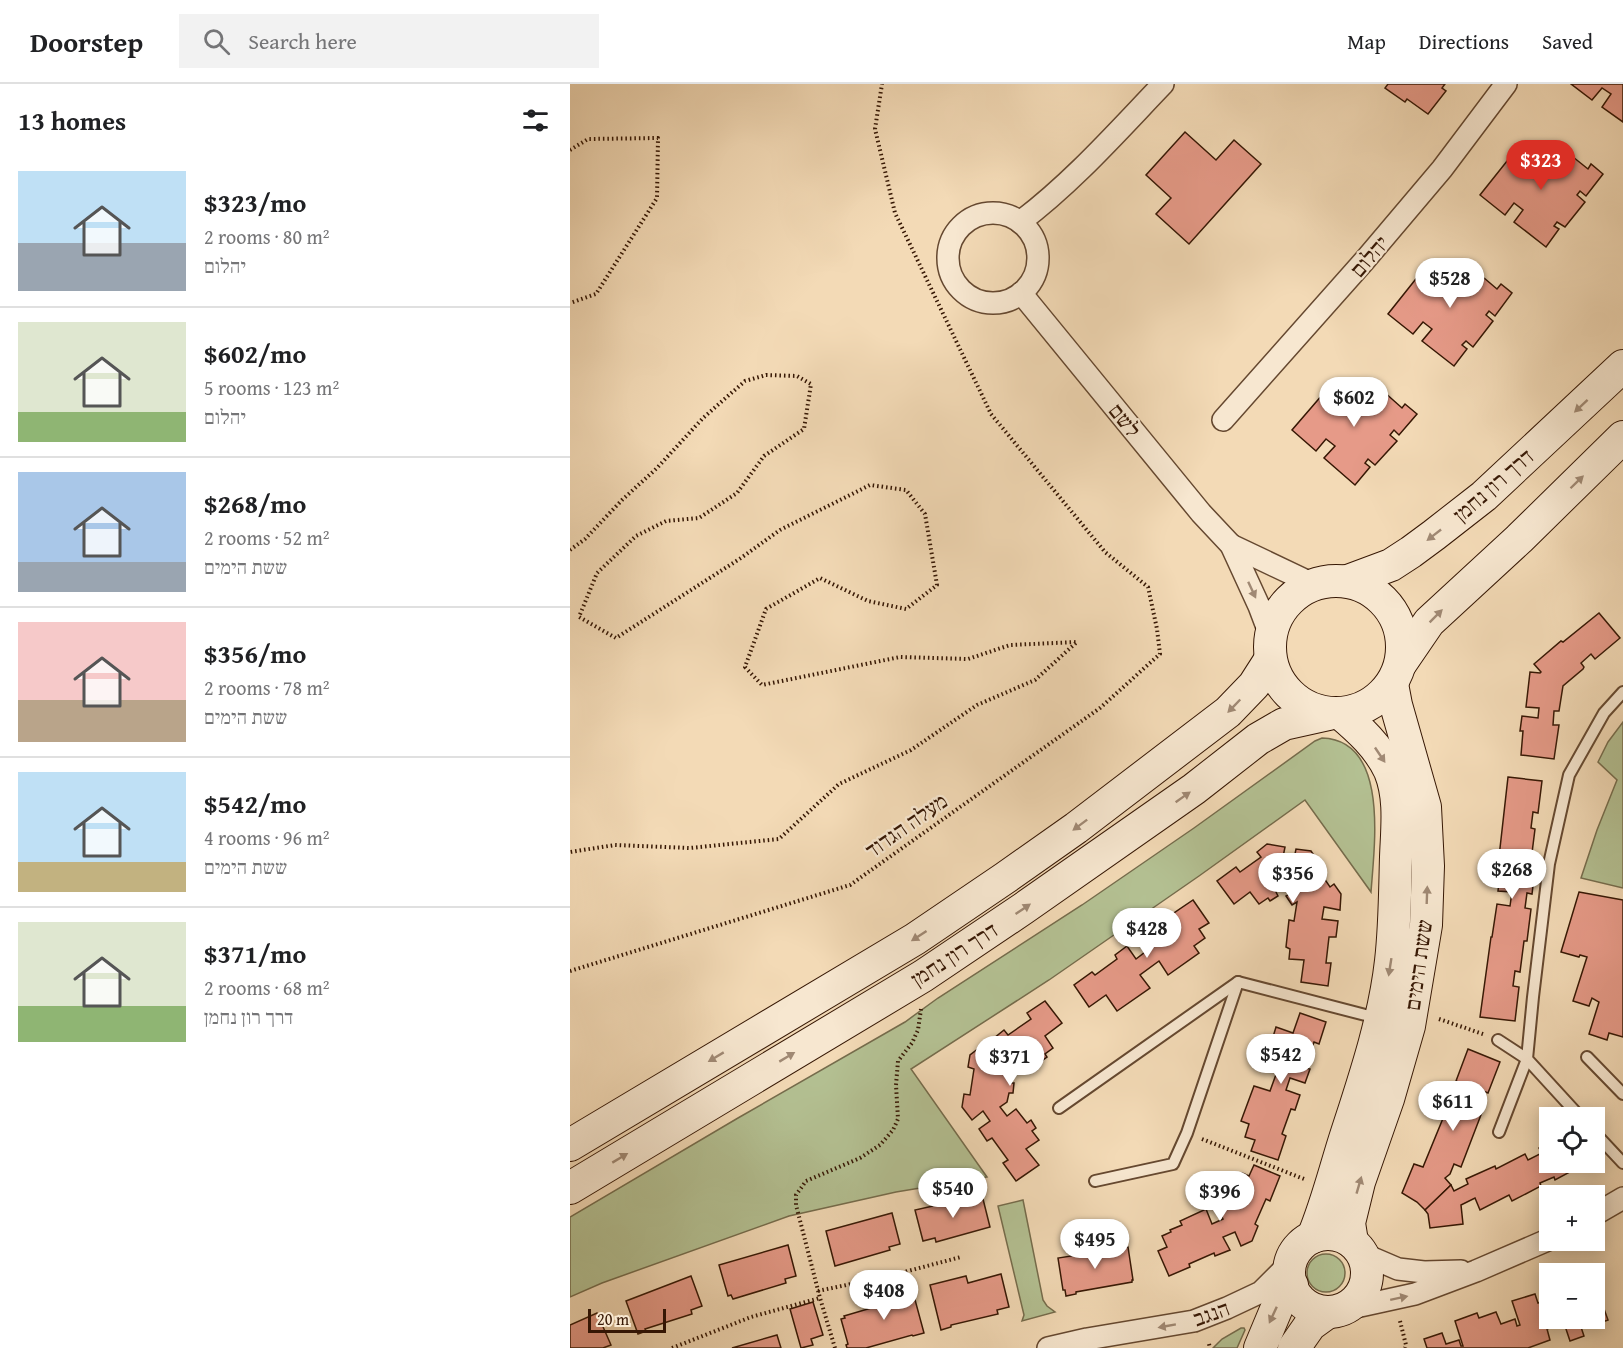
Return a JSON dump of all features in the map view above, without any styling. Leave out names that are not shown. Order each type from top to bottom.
[{"type":"main road","name":"דרך רון נחמן","points":[[1348,581],[1390,565],[1411,552],[1484,496],[1623,366]]},
{"type":"main road","points":[[1396,674],[1403,641],[1398,621],[1384,600],[1368,588],[1348,581],[1327,580],[1313,584],[1294,595],[1279,612],[1270,648],[1279,683],[1301,704],[1334,713],[1355,711],[1375,701],[1396,674],[1429,622],[1623,438]]},
{"type":"main road","name":"דרך רון נחמן","points":[[570,1145],[915,939],[1076,828],[1228,712],[1254,685],[1270,648]]},
{"type":"main road","name":"ששת הימים","points":[[1357,1248],[1349,1223],[1359,1182],[1388,1099],[1409,1026],[1426,925],[1428,866],[1425,807],[1398,713],[1396,674]]},
{"type":"main road","name":"דרך רון נחמן","points":[[570,1188],[922,976],[1185,796],[1258,739],[1284,724],[1334,713]]},
{"type":"main road","name":"ששת הימים","points":[[1313,1237],[1324,1212],[1380,1019],[1391,962],[1395,908],[1397,803],[1390,773],[1370,740],[1334,713]]},
{"type":"main road","points":[[1260,1348],[1292,1274],[1297,1250],[1313,1237],[1327,1234],[1340,1236],[1357,1248],[1367,1267],[1367,1280],[1362,1293],[1353,1303],[1310,1325],[1294,1348]]},
{"type":"main road","points":[[1292,1274],[1294,1292],[1303,1303],[1315,1310],[1335,1311]]},
{"type":"street","points":[[1020,222],[1047,201],[1119,131],[1163,84]]},
{"type":"street","name":"יהלום","points":[[1223,420],[1365,260],[1442,169],[1506,84]]},
{"type":"street","points":[[986,213],[1000,213],[1020,222],[1032,235],[1038,253],[1036,271],[1032,280],[1022,292],[998,303],[985,302],[967,295],[955,282],[948,266],[949,247],[960,226],[986,213]]},
{"type":"street","name":"לשם","points":[[1022,292],[1201,513],[1234,547],[1313,584]]},
{"type":"street","name":"לשם","points":[[1234,547],[1259,606],[1270,648]]},
{"type":"street","points":[[1605,1209],[1623,1198]]},
{"type":"street","points":[[1335,1311],[1415,1294],[1539,1244]]},
{"type":"street","points":[[1357,1248],[1398,1269],[1424,1272],[1476,1271]]},
{"type":"street","name":"הנגב","points":[[1048,1348],[1194,1321],[1261,1292],[1292,1274]]},
{"type":"lane","points":[[1499,1132],[1527,1059],[1549,864],[1569,775],[1604,713],[1623,692]]},
{"type":"lane","points":[[1095,1181],[1173,1164],[1186,1133],[1238,982]]},
{"type":"lane","points":[[1059,1108],[1238,982],[1380,1019]]},
{"type":"lane","points":[[1498,1040],[1527,1059],[1571,1107]]},
{"type":"lane","points":[[1587,1057],[1623,1094]]},
{"type":"lane","points":[[1605,1144],[1623,1163]]},
{"type":"path","name":"מעלה הגדוד","points":[[570,971],[850,885],[1100,708],[1160,654],[1148,588],[1106,552],[991,414],[895,213],[875,129],[882,84]]},
{"type":"path","points":[[570,150],[588,139],[658,138],[657,198],[596,294],[570,303]]},
{"type":"path","points":[[570,550],[585,539],[657,468],[703,418],[745,381],[766,375],[797,376],[811,384],[804,429],[764,456],[737,493],[699,518],[666,521],[636,536],[597,573],[579,617],[616,638],[741,558],[780,530],[870,485],[906,490],[925,514],[937,585],[906,609],[868,601],[820,578],[766,609],[745,667],[762,685],[900,657],[968,659],[1010,645],[1077,642],[1035,680],[977,705],[911,750],[839,784],[779,839],[690,848],[615,845],[570,852]]},
{"type":"path","points":[[835,1348],[796,1205],[796,1195],[806,1181],[860,1158],[880,1145],[893,1130],[898,1119],[896,1085],[898,1061],[912,1043],[918,1030],[921,1002]]},
{"type":"path","points":[[1433,1017],[1498,1040]]},
{"type":"path","points":[[1186,1133],[1313,1183]]},
{"type":"path","points":[[818,1291],[889,1276],[961,1257]]},
{"type":"path","points":[[672,1348],[751,1317],[820,1298]]},
{"type":"path","points":[[1397,1312],[1405,1348]]},
{"type":"green space","points":[[1623,722],[1623,888],[1581,878],[1617,780],[1598,762],[1608,742]]},
{"type":"green space","points":[[1322,738],[1344,743],[1359,757],[1368,776],[1375,824],[1371,892],[1305,800],[1049,980],[911,1069],[987,1177],[896,1192],[789,1216],[602,1283],[570,1297],[570,1217],[905,1022],[938,998],[1082,905]]},
{"type":"green space","points":[[1023,1200],[1043,1300],[1055,1312],[1022,1321],[1024,1315],[998,1206]]},
{"type":"green space","points":[[1326,1254],[1339,1260],[1345,1273],[1339,1286],[1326,1292],[1313,1286],[1307,1273],[1313,1260]]},
{"type":"green space","points":[[1241,1328],[1245,1330],[1237,1348],[1213,1348],[1222,1339]]},
{"type":"building","points":[[1388,84],[1445,84],[1442,88],[1446,91],[1428,114],[1407,99],[1405,102],[1385,88]]},
{"type":"building","points":[[1571,84],[1623,84],[1623,122],[1602,107],[1611,94],[1602,88],[1592,100]]},
{"type":"building","points":[[1185,132],[1216,160],[1234,140],[1261,164],[1189,244],[1156,214],[1171,198],[1146,175]]},
{"type":"building","points":[[1538,144],[1556,159],[1554,163],[1558,166],[1568,153],[1588,169],[1591,164],[1603,174],[1586,196],[1580,191],[1577,195],[1585,202],[1565,227],[1557,222],[1554,226],[1559,229],[1546,247],[1514,222],[1523,210],[1514,203],[1505,215],[1480,195],[1515,151],[1521,156],[1529,146],[1534,150]]},
{"type":"building","points":[[1447,262],[1466,278],[1463,282],[1466,285],[1477,272],[1497,289],[1501,284],[1512,293],[1495,316],[1489,311],[1486,315],[1493,321],[1473,347],[1466,341],[1462,345],[1467,349],[1454,366],[1422,341],[1432,329],[1423,322],[1413,334],[1388,314],[1423,270],[1431,275],[1438,265],[1442,268]]},
{"type":"building","points":[[1353,381],[1371,396],[1368,401],[1372,404],[1383,391],[1402,408],[1405,404],[1417,414],[1399,435],[1394,430],[1390,435],[1397,441],[1375,465],[1368,459],[1365,463],[1370,467],[1355,485],[1324,458],[1335,446],[1326,439],[1316,451],[1292,430],[1329,387],[1336,392],[1343,383],[1348,387]]},
{"type":"building","points":[[1599,613],[1620,638],[1595,659],[1591,654],[1581,663],[1583,669],[1563,686],[1559,711],[1554,711],[1553,725],[1559,725],[1554,759],[1521,755],[1522,716],[1538,718],[1539,708],[1526,707],[1530,672],[1541,672],[1534,664]]},
{"type":"building","points":[[1508,777],[1542,781],[1538,813],[1533,812],[1531,828],[1535,829],[1531,861],[1536,861],[1532,894],[1527,893],[1525,908],[1531,909],[1527,941],[1524,941],[1520,972],[1515,971],[1513,986],[1519,987],[1515,1021],[1480,1017],[1497,904],[1510,906],[1512,892],[1498,891],[1502,857],[1499,857]]},
{"type":"building","points":[[1267,844],[1285,847],[1282,862],[1293,864],[1296,849],[1311,851],[1319,863],[1315,865],[1330,887],[1334,884],[1341,894],[1340,910],[1324,907],[1322,919],[1338,921],[1336,937],[1329,937],[1326,963],[1331,963],[1328,986],[1301,982],[1304,960],[1289,959],[1290,949],[1286,947],[1289,920],[1294,921],[1297,902],[1292,905],[1286,896],[1290,894],[1284,886],[1276,892],[1278,896],[1270,901],[1268,898],[1259,904],[1250,892],[1234,904],[1217,881],[1236,867],[1240,872],[1261,857],[1257,852]]},
{"type":"building","points":[[1579,892],[1623,900],[1623,1037],[1609,1033],[1607,1040],[1589,1034],[1599,1002],[1592,998],[1589,1006],[1573,1001],[1587,957],[1561,952]]},
{"type":"building","points":[[1193,900],[1209,923],[1199,929],[1205,938],[1194,946],[1199,953],[1168,975],[1159,961],[1140,975],[1150,988],[1117,1011],[1106,995],[1089,1007],[1074,985],[1092,972],[1095,975],[1117,959],[1115,955],[1127,946],[1136,959],[1145,952],[1136,940],[1149,930],[1152,935],[1174,919],[1171,915]]},
{"type":"building","points":[[1045,1001],[1062,1023],[1045,1036],[1053,1048],[1045,1054],[1047,1057],[1039,1063],[1037,1060],[1023,1071],[1015,1061],[1006,1067],[1012,1074],[1013,1093],[1009,1093],[1007,1102],[1000,1107],[1007,1116],[1016,1109],[1027,1123],[1031,1120],[1036,1128],[1032,1131],[1039,1140],[1026,1149],[1039,1165],[1016,1181],[1003,1163],[1008,1160],[992,1138],[987,1141],[979,1129],[990,1121],[983,1111],[972,1120],[962,1107],[964,1094],[970,1095],[974,1069],[968,1067],[970,1055],[983,1045],[992,1058],[1002,1051],[993,1039],[1004,1030],[1008,1035],[1031,1019],[1027,1013]]},
{"type":"building","points":[[1300,1013],[1326,1022],[1319,1044],[1314,1042],[1305,1068],[1310,1069],[1305,1083],[1290,1078],[1286,1090],[1300,1095],[1295,1110],[1291,1109],[1282,1134],[1286,1136],[1278,1160],[1251,1151],[1255,1140],[1245,1137],[1249,1124],[1241,1121],[1254,1086],[1270,1091],[1278,1069],[1261,1063],[1271,1036],[1273,1037],[1276,1027],[1293,1033]]},
{"type":"building","points":[[1468,1049],[1500,1062],[1488,1093],[1483,1091],[1478,1105],[1484,1107],[1461,1167],[1454,1164],[1450,1174],[1445,1178],[1451,1185],[1425,1210],[1402,1193],[1414,1164],[1423,1167],[1453,1094],[1465,1099],[1470,1086],[1456,1081]]},
{"type":"building","points":[[1525,1154],[1528,1160],[1539,1154],[1539,1173],[1568,1173],[1555,1180],[1554,1177],[1540,1183],[1539,1187],[1512,1201],[1509,1195],[1480,1210],[1475,1198],[1461,1205],[1463,1224],[1430,1228],[1428,1214],[1425,1210],[1451,1185],[1454,1191],[1468,1184],[1466,1179],[1495,1166],[1496,1169]]},
{"type":"building","points":[[1254,1165],[1280,1176],[1270,1201],[1266,1199],[1255,1224],[1258,1226],[1252,1241],[1241,1246],[1235,1232],[1223,1237],[1230,1250],[1215,1256],[1214,1253],[1169,1276],[1158,1251],[1167,1247],[1162,1236],[1182,1225],[1180,1221],[1206,1209],[1212,1224],[1223,1219],[1217,1205],[1227,1182],[1236,1186],[1242,1173],[1249,1176]]},
{"type":"building","points":[[982,1195],[990,1227],[936,1242],[935,1238],[923,1241],[915,1210]]},
{"type":"building","points":[[892,1213],[900,1244],[889,1247],[890,1250],[835,1266],[826,1231]]},
{"type":"building","points":[[788,1245],[796,1276],[785,1279],[786,1283],[733,1299],[731,1295],[728,1296],[719,1265]]},
{"type":"building","points":[[1128,1247],[1132,1282],[1076,1292],[1076,1294],[1066,1296],[1058,1258]]},
{"type":"building","points":[[1001,1274],[1009,1307],[997,1310],[998,1314],[951,1325],[941,1330],[930,1285],[966,1276],[968,1283]]},
{"type":"building","points":[[691,1276],[702,1306],[691,1310],[692,1314],[645,1329],[646,1331],[638,1334],[626,1301]]},
{"type":"building","points":[[909,1287],[912,1297],[914,1296],[924,1333],[866,1348],[847,1348],[841,1319],[845,1318],[844,1316],[878,1306],[875,1296]]},
{"type":"building","points":[[1535,1294],[1538,1303],[1539,1329],[1547,1329],[1550,1340],[1528,1348],[1427,1348],[1424,1339],[1442,1333],[1446,1344],[1459,1340],[1463,1346],[1455,1321],[1477,1313],[1479,1318],[1496,1312],[1501,1324],[1515,1319],[1517,1326],[1520,1325],[1512,1301]]},
{"type":"building","points":[[813,1302],[823,1335],[811,1339],[813,1345],[801,1348],[790,1309]]},
{"type":"building","points":[[597,1313],[611,1345],[603,1348],[570,1348],[570,1325]]},
{"type":"building","points":[[1566,1329],[1582,1329],[1584,1336],[1570,1341]]},
{"type":"building","points":[[777,1335],[781,1348],[732,1348]]}]
